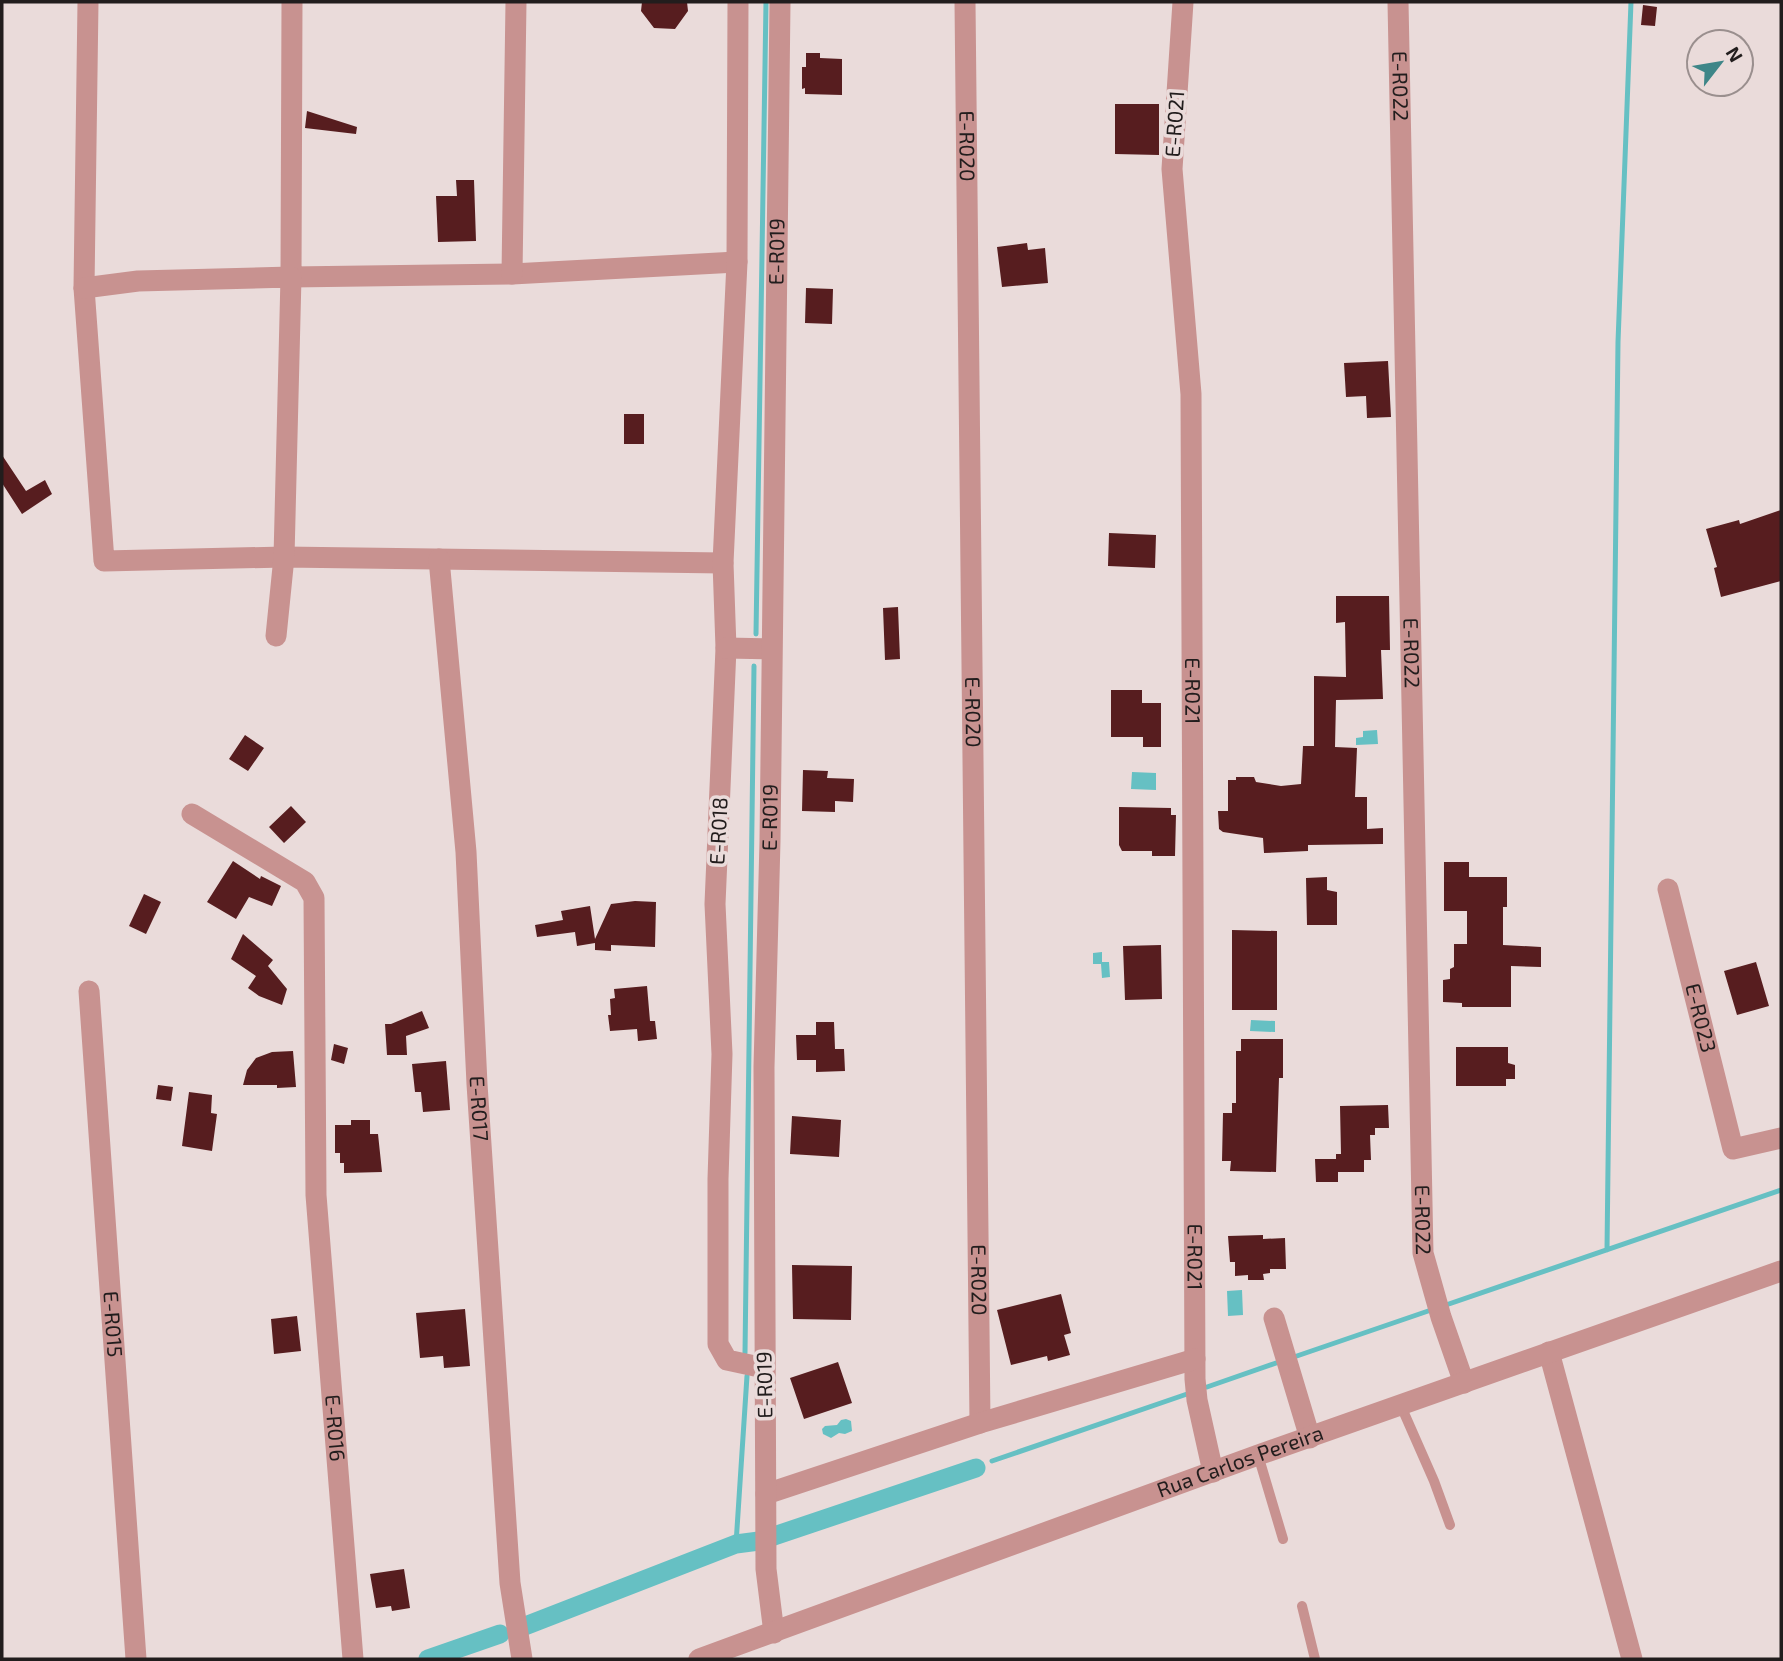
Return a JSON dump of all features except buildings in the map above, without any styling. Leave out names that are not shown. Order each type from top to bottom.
[{"type":"street","points":[[88,2],[84,288],[104,561],[284,556],[723,563]]},
{"type":"street","points":[[276,636],[284,556],[292,2]]},
{"type":"street","points":[[512,274],[516,2]]},
{"type":"street","name":"E-R018","points":[[738,2],[737,262],[723,563],[726,648],[715,904],[722,1054],[718,1179],[718,1344],[727,1360],[764,1368]]},
{"type":"street","name":"E-R019","points":[[774,1633],[766,1569],[764,1067],[780,2]]},
{"type":"street","name":"E-R020","points":[[965,2],[980,1423]]},
{"type":"street","name":"E-R021","points":[[1183,2],[1172,169],[1191,394],[1196,1380],[1213,1472]]},
{"type":"street","name":"E-R022","points":[[1398,2],[1423,1253],[1438,1310],[1464,1383]]},
{"type":"street","points":[[84,288],[138,281],[512,274],[737,262]]},
{"type":"street","name":"E-R017","points":[[439,559],[466,852],[477,1084],[510,1583],[522,1659]]},
{"type":"street","points":[[726,648],[771,649]]},
{"type":"street","name":"E-R016","points":[[192,814],[304,882],[314,898],[316,1195],[353,1659]]},
{"type":"street","name":"E-R023","points":[[1668,889],[1734,1149],[1781,1139]]},
{"type":"street","name":"E-R015","points":[[89,991],[136,1659]]},
{"type":"street","name":"Rua Carlos Pereira","points":[[699,1659],[1258,1455],[1781,1271]]},
{"type":"street","points":[[1274,1318],[1310,1438]]},
{"type":"street","points":[[1549,1352],[1632,1659]]},
{"type":"street","points":[[766,1494],[980,1423],[1196,1380]]},
{"type":"lane","points":[[1401,1406],[1450,1525]]},
{"type":"lane","points":[[1258,1455],[1283,1539]]},
{"type":"lane","points":[[1302,1606],[1315,1659]]},
{"type":"water","points":[[1377,730],[1378,744],[1356,745],[1356,738],[1363,737],[1363,731]]},
{"type":"water","points":[[1132,772],[1156,773],[1156,790],[1131,789]]},
{"type":"water","points":[[1102,952],[1102,962],[1109,962],[1110,977],[1102,978],[1101,964],[1093,964],[1093,953]]},
{"type":"water","points":[[1251,1020],[1275,1021],[1275,1032],[1250,1031]]},
{"type":"water","points":[[1242,1290],[1243,1315],[1228,1316],[1227,1291]]},
{"type":"water","points":[[846,1419],[851,1421],[852,1431],[839,1433],[831,1438],[823,1434],[822,1429],[825,1426],[837,1425]]},
{"type":"waterway","points":[[756,634],[766,2]]},
{"type":"waterway","points":[[1607,1250],[1618,342],[1631,2]]},
{"type":"waterway","points":[[745,1353],[754,666]]},
{"type":"waterway","points":[[1443,1306],[1781,1190]]},
{"type":"waterway","points":[[1291,1358],[1434,1309]]},
{"type":"waterway","points":[[1207,1387],[1282,1361]]},
{"type":"waterway","points":[[736,1544],[747,1376]]},
{"type":"waterway","points":[[992,1461],[1190,1393]]},
{"type":"waterway","points":[[774,1536],[976,1468]]},
{"type":"waterway","points":[[525,1626],[736,1544],[759,1541]]},
{"type":"waterway","points":[[428,1659],[500,1634]]}]
